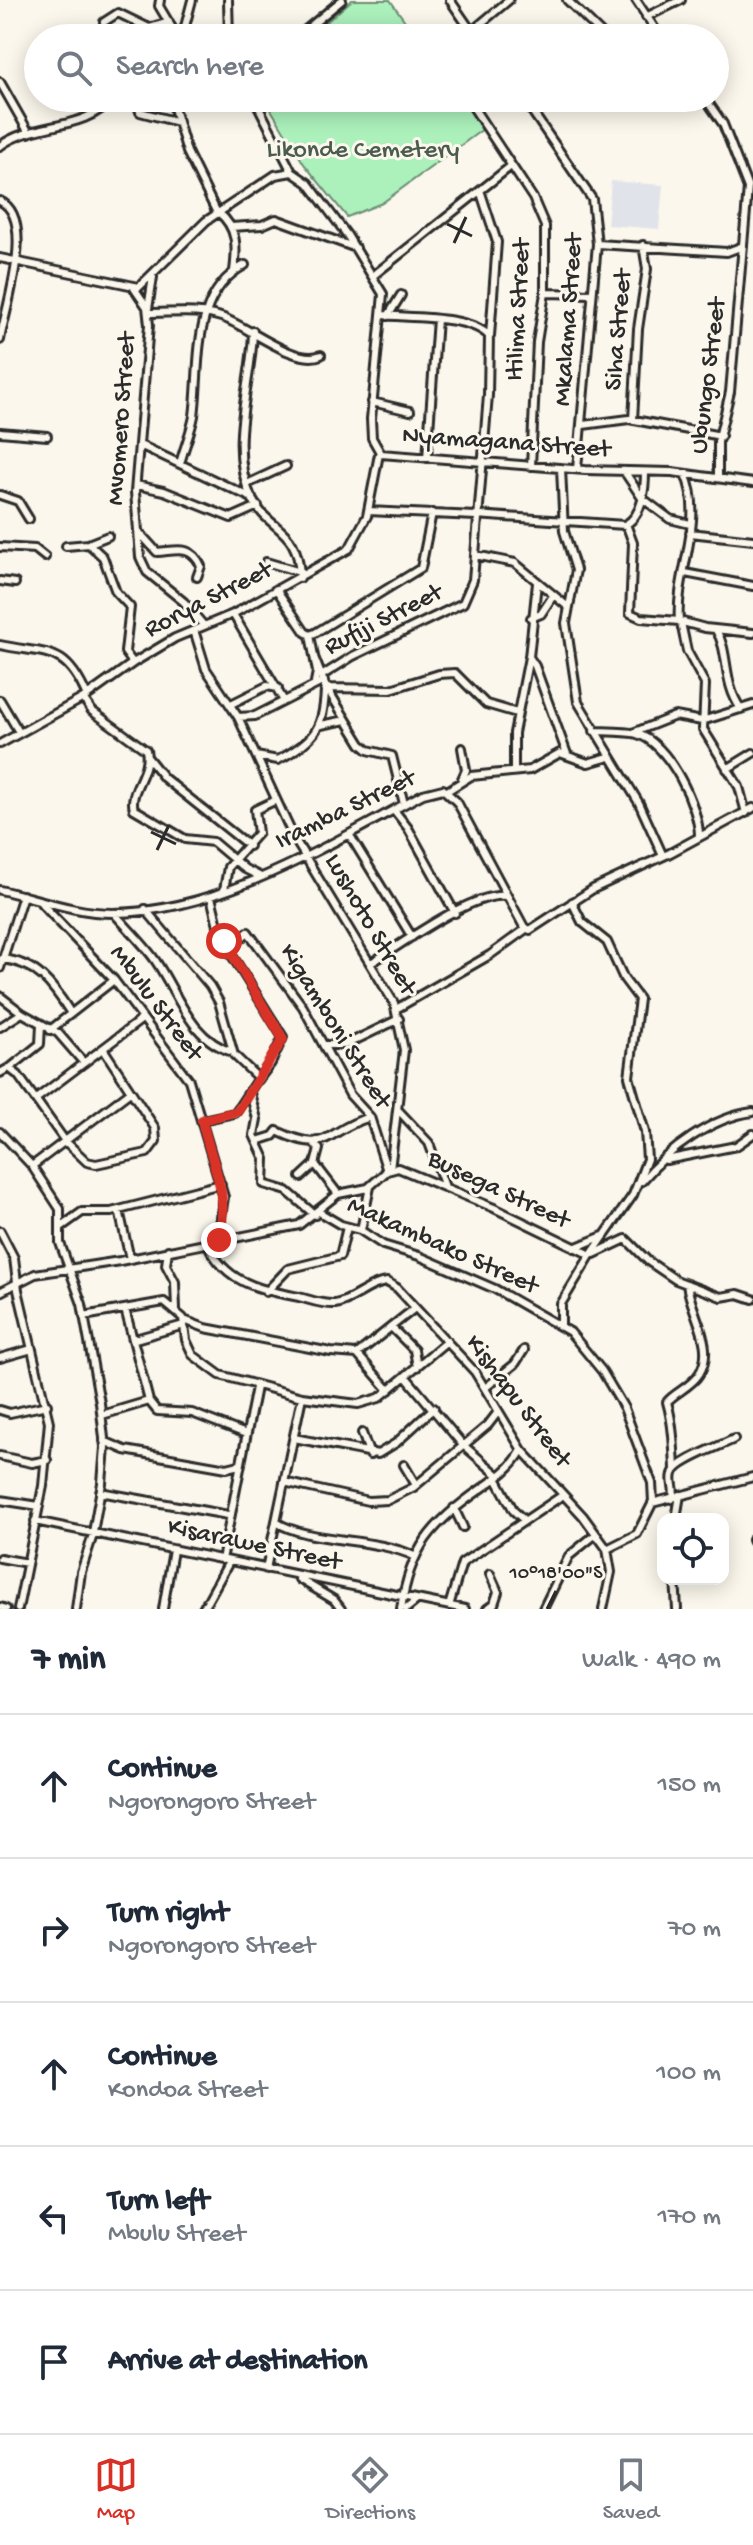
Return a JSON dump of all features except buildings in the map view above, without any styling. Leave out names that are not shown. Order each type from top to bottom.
[{"type":"street","points":[[160,0],[159,6],[169,22],[162,24]]},
{"type":"street","points":[[186,24],[192,0]]},
{"type":"street","points":[[228,0],[229,24]]},
{"type":"street","points":[[313,24],[342,0]]},
{"type":"street","points":[[450,0],[470,24]]},
{"type":"street","points":[[567,0],[592,24]]},
{"type":"street","points":[[636,0],[651,24]]},
{"type":"street","points":[[646,17],[681,0]]},
{"type":"street","points":[[484,24],[507,1]]},
{"type":"street","points":[[104,22],[118,13],[141,24]]},
{"type":"street","points":[[0,82],[29,133]]},
{"type":"street","points":[[0,146],[29,133],[91,116],[96,112]]},
{"type":"street","points":[[140,112],[178,122]]},
{"type":"street","points":[[175,112],[194,170],[218,212],[231,227],[236,248],[234,271]]},
{"type":"street","name":"Nyamagana Street","points":[[261,112],[292,172],[308,183],[374,275],[383,294],[384,315],[372,402],[372,438],[379,454],[685,474],[753,483]]},
{"type":"street","name":"Itilima Street","points":[[476,112],[543,218],[546,234],[545,293],[537,342],[531,466]]},
{"type":"street","name":"Mkalama Street","points":[[533,112],[592,199],[597,244],[577,469]]},
{"type":"street","name":"Ubungo Street","points":[[715,112],[750,186],[730,392],[718,442],[718,478]]},
{"type":"street","points":[[374,275],[481,193],[511,166]]},
{"type":"street","points":[[0,258],[134,288],[153,277],[218,212],[275,175],[292,172]]},
{"type":"street","name":"Rufiji Street","points":[[238,717],[255,716],[315,683],[325,682],[353,656],[463,603],[471,590],[497,242],[481,193]]},
{"type":"street","points":[[0,201],[11,211],[18,235],[18,261],[0,340]]},
{"type":"street","points":[[231,227],[262,225],[276,218],[356,249]]},
{"type":"street","points":[[597,244],[727,252],[743,246]]},
{"type":"street","name":"Siha Street","points":[[633,420],[638,329],[647,269],[643,245]]},
{"type":"street","points":[[742,256],[752,257]]},
{"type":"street","points":[[180,464],[193,419],[205,315],[234,271],[245,265]]},
{"type":"street","points":[[153,277],[148,311],[183,311],[223,318],[301,357],[321,355]]},
{"type":"street","name":"Mvomero Street","points":[[134,288],[148,311],[142,446],[136,485],[138,531],[145,568],[184,602],[204,626]]},
{"type":"street","points":[[545,293],[592,294]]},
{"type":"street","points":[[384,315],[401,295]]},
{"type":"street","points":[[384,315],[477,326],[490,340]]},
{"type":"street","points":[[427,458],[437,319]]},
{"type":"street","points":[[253,331],[242,415],[242,450],[247,484],[258,506],[291,538],[300,575]]},
{"type":"street","points":[[372,402],[410,411]]},
{"type":"street","points":[[583,425],[633,420],[721,436]]},
{"type":"street","points":[[0,432],[47,436]]},
{"type":"street","points":[[142,446],[252,498]]},
{"type":"street","name":"Rorya Street","points":[[0,744],[85,697],[133,663],[194,630],[233,614],[354,545],[368,511],[379,454]]},
{"type":"street","points":[[247,484],[286,466]]},
{"type":"street","points":[[561,468],[564,531],[576,570],[567,606],[568,656],[578,702],[639,803],[663,856]]},
{"type":"street","points":[[624,471],[642,498],[670,519],[690,524]]},
{"type":"street","points":[[368,511],[626,524],[634,518],[642,498],[645,472]]},
{"type":"street","points":[[396,1009],[490,955],[526,929],[535,928],[606,882],[663,856],[749,810],[702,721],[704,678],[687,651],[680,622],[690,533],[689,483],[685,474]]},
{"type":"street","points":[[136,485],[153,487],[231,518],[258,506]]},
{"type":"street","points":[[0,495],[18,501],[29,519]]},
{"type":"street","points":[[310,635],[421,568],[432,513]]},
{"type":"street","points":[[626,524],[633,543],[630,613],[641,618],[753,633]]},
{"type":"street","points":[[138,531],[157,552],[183,549],[192,554],[201,566],[197,577]]},
{"type":"street","points":[[690,533],[753,540]]},
{"type":"street","points":[[66,546],[88,544],[108,536]]},
{"type":"street","points":[[88,544],[103,557],[117,595],[130,607],[125,652],[133,663]]},
{"type":"street","points":[[0,547],[35,549],[45,557]]},
{"type":"street","points":[[475,555],[515,563],[567,606]]},
{"type":"street","points":[[266,562],[300,575]]},
{"type":"street","points":[[685,573],[753,586]]},
{"type":"street","points":[[0,581],[15,583]]},
{"type":"street","points":[[514,770],[517,713],[529,657],[537,583]]},
{"type":"street","points":[[276,589],[310,635],[317,672],[315,683]]},
{"type":"street","points":[[531,618],[541,614],[553,596]]},
{"type":"street","points":[[233,614],[284,701]]},
{"type":"street","name":"Lushoto Street","points":[[194,630],[206,669],[231,704],[306,856],[396,1009],[404,1050],[399,1111],[389,1170]]},
{"type":"street","points":[[716,630],[722,644],[728,683],[741,709]]},
{"type":"street","points":[[0,645],[59,654],[71,666],[92,711],[142,746],[164,778],[249,846]]},
{"type":"street","points":[[314,657],[364,748],[392,756],[404,804]]},
{"type":"street","points":[[529,657],[567,754]]},
{"type":"street","points":[[325,682],[399,688],[439,674],[455,673],[486,704],[517,713]]},
{"type":"street","points":[[256,756],[280,759],[310,739],[321,725],[326,706],[325,682]]},
{"type":"street","points":[[231,704],[267,686],[278,688]]},
{"type":"street","points":[[0,700],[19,732]]},
{"type":"street","points":[[631,733],[675,716],[702,721],[753,705]]},
{"type":"street","points":[[321,725],[346,720]]},
{"type":"street","points":[[594,731],[645,737],[673,767],[695,809],[699,837]]},
{"type":"street","points":[[447,791],[461,780],[466,770],[462,748]]},
{"type":"street","points":[[727,769],[753,753]]},
{"type":"street","points":[[461,780],[530,770],[554,755],[567,754],[588,763],[609,757]]},
{"type":"street","points":[[148,758],[132,802],[134,809],[185,839],[213,842],[259,876]]},
{"type":"street","name":"Iramba Street","points":[[0,890],[41,903],[114,913],[194,904],[306,856],[435,789],[447,791],[457,802],[526,929]]},
{"type":"street","points":[[224,890],[224,874],[258,831],[255,810],[276,800]]},
{"type":"street","points":[[394,810],[408,828],[455,913]]},
{"type":"street","points":[[349,834],[412,937]]},
{"type":"street","points":[[0,968],[23,895]]},
{"type":"street","points":[[371,963],[455,913],[495,895],[506,896]]},
{"type":"street","points":[[202,1120],[235,1113],[283,1038],[218,931],[211,897]]},
{"type":"street","name":"Busega Street","points":[[370,1187],[389,1170],[402,1169],[591,1256],[637,1187],[648,1149],[629,1077],[638,997],[624,979],[607,942],[582,922],[572,902]]},
{"type":"street","name":"Mbulu Street","points":[[41,903],[114,980],[189,1080],[225,1201],[215,1257]]},
{"type":"street","points":[[145,909],[216,996],[233,1052],[258,1080]]},
{"type":"street","points":[[114,913],[155,960],[195,1027],[214,1045],[233,1052]]},
{"type":"street","name":"Kigamboni Street","points":[[230,948],[247,932],[252,934],[325,1045],[347,1090],[370,1117],[389,1170]]},
{"type":"street","points":[[2,959],[16,960],[40,973],[70,1012]]},
{"type":"street","points":[[50,1030],[114,980]]},
{"type":"street","points":[[0,997],[63,1037],[84,1063]]},
{"type":"street","points":[[0,1027],[22,1013]]},
{"type":"street","points":[[36,1099],[142,1019]]},
{"type":"street","points":[[325,1045],[345,1045],[399,1019]]},
{"type":"street","points":[[0,1073],[40,1044],[41,1024]]},
{"type":"street","points":[[10,1068],[65,1141],[91,1164],[151,1151],[156,1141],[155,1128],[104,1050]]},
{"type":"street","points":[[32,1166],[130,1092]]},
{"type":"street","points":[[250,1093],[257,1119],[254,1133],[257,1141],[273,1136],[277,1131],[297,1141],[314,1143],[370,1117]]},
{"type":"street","points":[[399,1111],[429,1143],[445,1187]]},
{"type":"street","points":[[637,1187],[662,1160],[717,1124],[753,1112]]},
{"type":"street","points":[[0,1132],[32,1166],[60,1209],[60,1243],[84,1316],[102,1415],[104,1454],[100,1492],[81,1572],[76,1609]]},
{"type":"street","points":[[662,1160],[736,1146],[753,1134]]},
{"type":"street","name":"Makambako Street","points":[[257,1141],[265,1159],[266,1186],[287,1191],[317,1213],[361,1230],[383,1245],[419,1256],[495,1289],[561,1327],[596,1363],[624,1408],[644,1455],[652,1483],[652,1503]]},
{"type":"street","points":[[301,1177],[315,1164],[319,1152],[314,1143]]},
{"type":"street","points":[[315,1164],[338,1194]]},
{"type":"street","points":[[61,1227],[80,1213],[119,1210],[221,1184]]},
{"type":"street","points":[[0,1292],[17,1281],[299,1225],[338,1194],[370,1187],[361,1230]]},
{"type":"street","points":[[119,1210],[130,1259]]},
{"type":"street","points":[[266,1292],[288,1269],[340,1256],[347,1227]]},
{"type":"street","points":[[0,1231],[14,1258],[47,1405],[47,1460],[18,1609]]},
{"type":"street","points":[[574,1248],[603,1236]]},
{"type":"street","points":[[561,1327],[562,1301],[591,1256],[626,1239],[648,1261],[687,1284],[721,1297],[738,1294],[753,1299]]},
{"type":"street","name":"Kishapu Street","points":[[207,1243],[215,1257],[241,1283],[266,1292],[334,1304],[373,1284],[387,1282],[447,1341],[485,1388],[522,1450],[607,1549]]},
{"type":"street","points":[[168,1250],[167,1269],[176,1288],[176,1309],[184,1322],[188,1347],[198,1360],[220,1375],[256,1387],[302,1397],[368,1404],[406,1377],[447,1341]]},
{"type":"street","points":[[672,1499],[675,1469],[667,1401],[697,1376],[705,1359],[700,1321],[687,1284]]},
{"type":"street","points":[[84,1316],[157,1302],[176,1309]]},
{"type":"street","points":[[135,1339],[184,1322],[331,1352],[357,1354],[415,1308]]},
{"type":"street","points":[[125,1309],[149,1401],[157,1411],[192,1413],[246,1434]]},
{"type":"street","points":[[391,1327],[414,1350],[417,1367]]},
{"type":"street","points":[[0,1358],[32,1349]]},
{"type":"street","points":[[485,1388],[515,1364],[524,1350]]},
{"type":"street","points":[[357,1354],[389,1390]]},
{"type":"street","points":[[406,1377],[462,1444],[497,1477],[524,1520]]},
{"type":"street","points":[[203,1609],[225,1561],[228,1515],[256,1387]]},
{"type":"street","points":[[266,1569],[302,1397]]},
{"type":"street","points":[[102,1415],[149,1401]]},
{"type":"street","points":[[0,1410],[10,1413],[47,1405]]},
{"type":"street","points":[[294,1438],[370,1455],[385,1451],[434,1408]]},
{"type":"street","points":[[284,1482],[378,1502],[399,1496],[488,1425],[498,1412]]},
{"type":"street","points":[[362,1433],[370,1455]]},
{"type":"street","points":[[675,1469],[734,1439]]},
{"type":"street","points":[[104,1441],[116,1447],[230,1468],[239,1465]]},
{"type":"street","points":[[104,1454],[116,1447]]},
{"type":"street","points":[[403,1609],[403,1596],[414,1556],[424,1537],[454,1508],[497,1477],[522,1450]]},
{"type":"street","points":[[0,1456],[32,1463],[47,1460]]},
{"type":"street","points":[[404,1465],[416,1485]]},
{"type":"street","points":[[230,1468],[237,1477]]},
{"type":"street","points":[[603,1609],[611,1572],[607,1549],[637,1534],[652,1503],[753,1477]]},
{"type":"street","points":[[100,1492],[228,1515]]},
{"type":"street","points":[[449,1606],[462,1563],[561,1493]]},
{"type":"street","points":[[677,1513],[680,1495]]},
{"type":"street","points":[[0,1500],[39,1506]]},
{"type":"street","points":[[454,1508],[463,1527]]},
{"type":"street","name":"Kisarawe Street","points":[[35,1521],[465,1609]]},
{"type":"street","points":[[276,1522],[329,1538],[368,1542],[414,1556]]},
{"type":"street","points":[[543,1609],[569,1556],[596,1534]]},
{"type":"street","points":[[163,1609],[173,1550]]},
{"type":"street","points":[[0,1558],[27,1563]]},
{"type":"street","points":[[487,1609],[495,1603],[498,1592],[490,1574]]},
{"type":"street","points":[[294,1576],[334,1600],[341,1609]]},
{"type":"street","points":[[334,1600],[334,1590],[339,1585]]},
{"type":"street","points":[[675,1585],[677,1609]]},
{"type":"street","points":[[403,1609],[417,1600]]},
{"type":"shaded area","points":[[611,181],[663,185],[659,229],[607,225]]},
{"type":"green space","points":[[352,0],[390,0],[407,24],[324,24]]},
{"type":"green space","name":"Likonde Cemetery","points":[[272,112],[471,112],[483,129],[382,203],[347,217],[304,164]]},
{"type":"route","points":[[219,1240],[224,1197],[214,1172],[202,1120],[238,1111],[271,1063],[283,1039],[276,1022],[224,941]]}]
